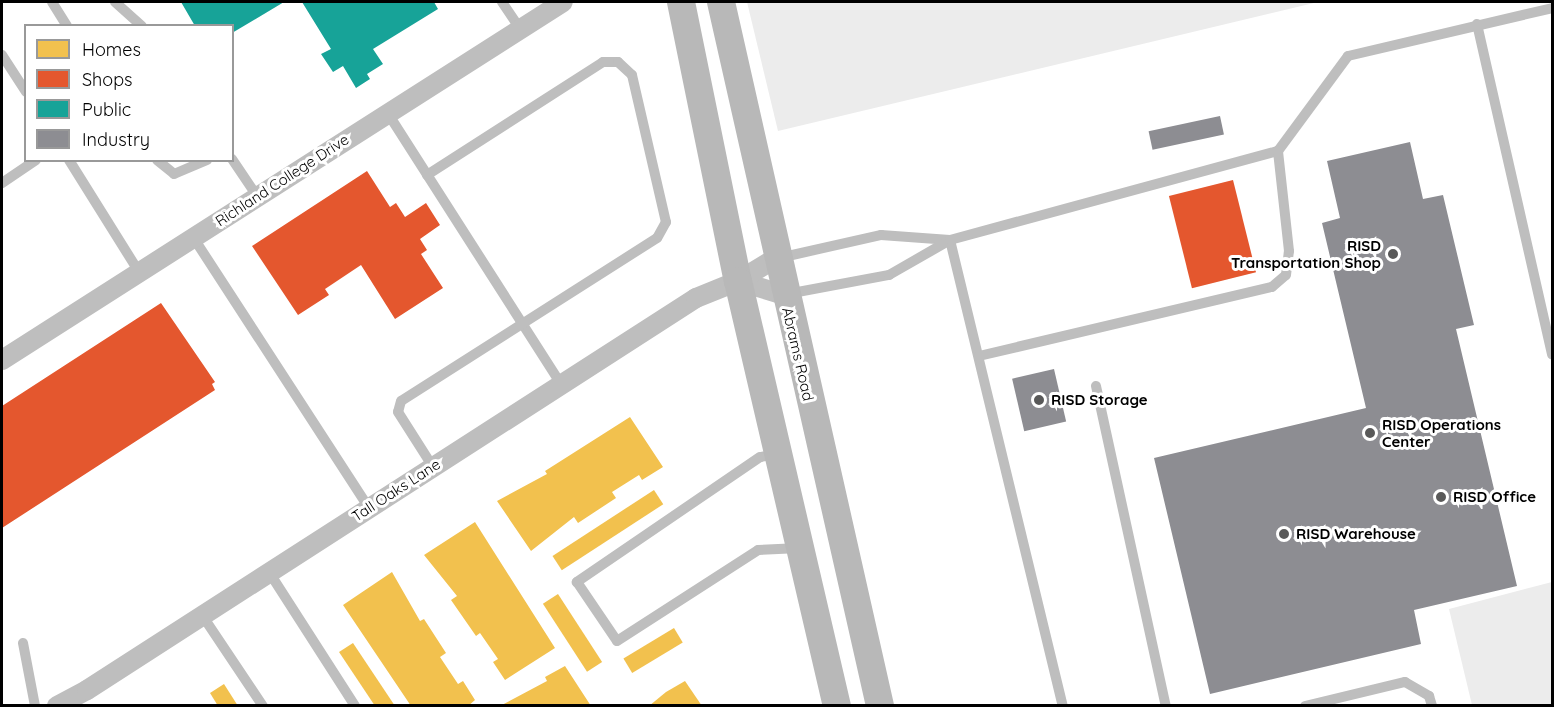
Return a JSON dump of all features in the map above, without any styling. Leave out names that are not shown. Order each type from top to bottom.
[{"type":"main road","points":[[681,2],[738,281],[837,705]]},
{"type":"main road","name":"Abrams Road","points":[[721,2],[784,295],[880,705]]},
{"type":"street","name":"Richland College Drive","points":[[2,360],[519,27],[562,2]]},
{"type":"street","name":"Tall Oaks Lane","points":[[57,705],[202,615],[696,298],[738,281],[776,258]]},
{"type":"street","points":[[738,281],[784,295]]},
{"type":"lane","points":[[52,2],[67,24]]},
{"type":"lane","points":[[115,2],[140,24]]},
{"type":"lane","points":[[502,2],[519,27]]},
{"type":"lane","points":[[784,295],[889,275],[950,240],[1278,151],[1348,56],[1552,8]]},
{"type":"lane","points":[[1477,24],[1552,355]]},
{"type":"lane","points":[[2,55],[24,89]]},
{"type":"lane","points":[[427,175],[603,62],[618,62],[632,75],[660,189],[665,229],[657,238],[401,401],[398,412],[433,467]]},
{"type":"lane","points":[[387,112],[561,384]]},
{"type":"lane","points":[[979,356],[1272,287],[1286,275],[1289,251],[1278,151]]},
{"type":"lane","points":[[2,183],[33,162]]},
{"type":"lane","points":[[70,162],[139,272]]},
{"type":"lane","points":[[159,162],[174,174],[202,162]]},
{"type":"lane","points":[[234,162],[257,196]]},
{"type":"lane","points":[[776,258],[881,235],[950,240]]},
{"type":"lane","points":[[193,237],[369,508]]},
{"type":"lane","points":[[950,240],[1063,705]]},
{"type":"lane","points":[[1096,386],[1166,705]]},
{"type":"lane","points":[[778,453],[760,457],[577,582],[617,641],[758,550],[800,548]]},
{"type":"lane","points":[[269,572],[354,705]]},
{"type":"lane","points":[[202,615],[263,705]]},
{"type":"lane","points":[[23,643],[35,705]]},
{"type":"lane","points":[[1305,705],[1406,682],[1429,696],[1432,705]]},
{"type":"shaded area","points":[[747,2],[1318,2],[778,131]]},
{"type":"shaded area","points":[[1552,582],[1552,705],[1472,705],[1449,609]]},
{"type":"building: Homes","points":[[630,417],[663,467],[642,480],[639,475],[612,492],[616,498],[578,523],[574,517],[531,551],[497,501],[547,474],[545,471]]},
{"type":"building: Homes","points":[[654,490],[663,504],[562,570],[553,556]]},
{"type":"building: Homes","points":[[475,522],[555,648],[505,680],[493,662],[498,659],[480,633],[476,636],[451,600],[457,596],[424,555]]},
{"type":"building: Homes","points":[[392,572],[420,621],[424,619],[446,653],[440,657],[458,684],[463,681],[475,700],[468,706],[411,706],[343,605]]},
{"type":"building: Homes","points":[[558,594],[602,662],[587,672],[543,604]]},
{"type":"building: Homes","points":[[674,628],[683,643],[632,673],[623,658]]},
{"type":"building: Homes","points":[[353,643],[395,706],[375,706],[339,652]]},
{"type":"building: Homes","points":[[565,666],[591,706],[500,706],[547,681],[545,677]]},
{"type":"building: Homes","points":[[685,681],[702,706],[649,706],[666,692]]},
{"type":"building: Homes","points":[[224,684],[238,706],[218,706],[210,693]]},
{"type":"building: Shops","points":[[367,171],[390,207],[396,203],[405,217],[426,203],[440,225],[420,239],[427,250],[421,254],[443,288],[395,319],[361,265],[325,289],[329,295],[298,315],[252,246]]},
{"type":"building: Shops","points":[[1233,180],[1256,272],[1192,288],[1169,196]]},
{"type":"building: Shops","points":[[161,303],[215,382],[212,384],[215,390],[2,528],[2,406]]},
{"type":"building: Public","points":[[181,2],[284,2],[234,32],[234,24],[194,24]]},
{"type":"building: Public","points":[[302,2],[434,2],[438,9],[373,49],[383,64],[367,74],[370,79],[356,88],[343,66],[333,72],[321,54],[331,49]]},
{"type":"building: Industry","points":[[1220,116],[1224,135],[1153,150],[1149,131]]},
{"type":"building: Industry","name":"RISD Operations Center","points":[[1410,142],[1423,199],[1443,195],[1474,325],[1456,329],[1517,586],[1414,610],[1421,644],[1210,694],[1154,458],[1366,408],[1322,223],[1340,218],[1327,161]]},
{"type":"building: Industry","name":"RISD Storage","points":[[1054,369],[1066,422],[1024,431],[1012,379]]},
{"type":"place","name":"RISD Transportation Shop","points":[[1393,254]]},
{"type":"place","name":"RISD Storage","points":[[1039,400]]},
{"type":"place","name":"RISD Operations Center","points":[[1370,433]]},
{"type":"place","name":"RISD Office","points":[[1441,497]]},
{"type":"place","name":"RISD Warehouse","points":[[1284,534]]}]
